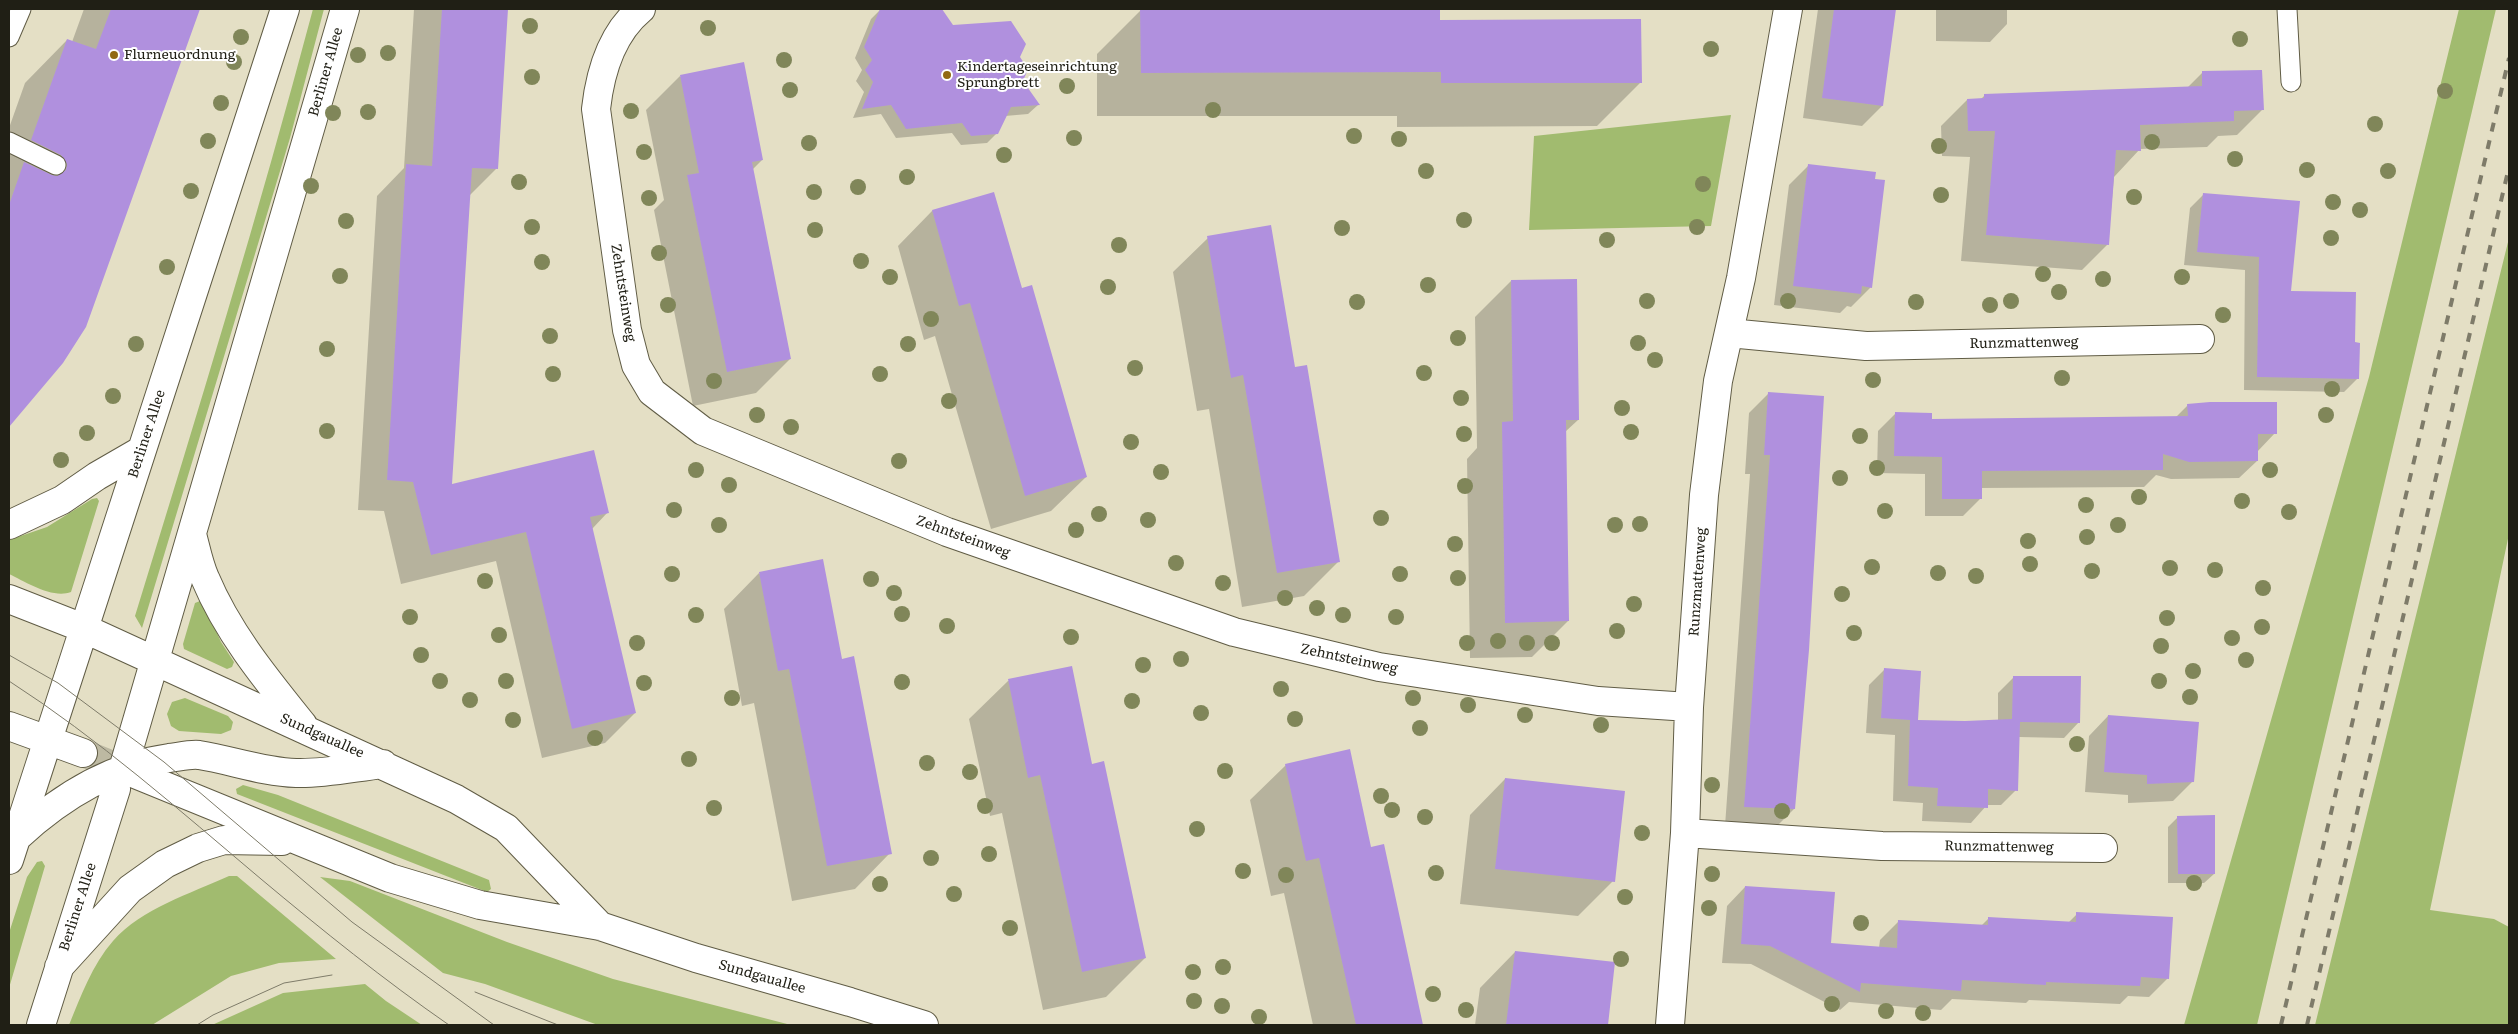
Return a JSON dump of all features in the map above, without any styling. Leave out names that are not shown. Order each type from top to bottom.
[{"type":"street","name":"Berliner Allee","points":[[12,849],[285,9]]},
{"type":"street","name":"Berliner Allee","points":[[41,1025],[119,779],[345,9]]},
{"type":"street","name":"Zehntsteinweg","points":[[642,9],[632,17],[618,36],[599,82],[596,109],[627,330],[636,364],[652,392],[703,431],[947,532],[1234,632],[1378,667],[1598,701],[1688,707]]},
{"type":"street","name":"Runzmattenweg","points":[[1670,1025],[1685,833],[1688,707],[1704,495],[1718,381],[1741,278],[1788,9]]},
{"type":"street","name":"Runzmattenweg","points":[[1729,333],[1866,346],[2200,340]]},
{"type":"street","points":[[9,525],[62,500],[97,476],[142,450]]},
{"type":"street","points":[[192,534],[204,577],[225,619],[270,684],[305,728]]},
{"type":"street","name":"Sundgauallee","points":[[9,598],[83,628],[385,764],[456,799],[506,828],[600,926]]},
{"type":"street","points":[[9,726],[83,753]]},
{"type":"street","points":[[12,849],[43,813],[67,797],[119,779],[152,761],[196,755],[256,768],[296,773],[385,764]]},
{"type":"street","name":"Sundgauallee","points":[[119,779],[297,841],[390,878],[480,905],[600,926],[696,958],[924,1025]]},
{"type":"street","name":"Runzmattenweg","points":[[1685,833],[1882,846],[2103,848]]},
{"type":"street","points":[[59,967],[130,890],[165,864],[198,848],[224,840],[297,841]]},
{"type":"lane","points":[[9,36],[21,9]]},
{"type":"lane","points":[[2287,9],[2291,82]]},
{"type":"lane","points":[[9,142],[56,165]]},
{"type":"green space","points":[[313,9],[324,9],[290,138],[142,628],[135,616],[249,237]]},
{"type":"green space","points":[[2459,9],[2496,9],[2257,1025],[2184,1025],[2369,377]]},
{"type":"green space","points":[[1731,115],[1711,226],[1529,230],[1534,136]]},
{"type":"green space","points":[[2509,238],[2509,534],[2430,910],[2494,919],[2509,927],[2509,1025],[2315,1025]]},
{"type":"green space","points":[[97,498],[99,501],[71,592],[64,594],[48,591],[9,574],[9,540],[47,527],[92,499]]},
{"type":"green space","points":[[200,601],[204,604],[221,642],[234,662],[232,667],[227,669],[184,649],[183,644],[195,603]]},
{"type":"green space","points":[[185,698],[228,716],[233,722],[231,730],[221,734],[179,731],[171,726],[167,714],[172,702]]},
{"type":"green space","points":[[243,785],[278,795],[489,880],[491,889],[487,892],[237,794],[236,789]]},
{"type":"green space","points":[[42,861],[45,866],[9,988],[9,933],[27,877],[37,862]]},
{"type":"green space","points":[[229,876],[237,876],[336,959],[279,963],[231,976],[152,1025],[69,1025],[99,960],[125,929],[138,919],[167,903]]},
{"type":"green space","points":[[320,877],[350,881],[507,942],[613,979],[791,1025],[598,1025],[485,984],[443,973]]},
{"type":"green space","points":[[365,984],[386,1001],[422,1025],[212,1025],[283,993]]},
{"type":"building","points":[[111,9],[200,9],[86,327],[63,363],[9,427],[9,205],[24,162],[57,176],[66,170],[67,164],[61,155],[31,140],[67,39],[96,49]]},
{"type":"building","points":[[442,9],[508,9],[498,169],[472,168],[452,484],[594,450],[609,513],[590,517],[636,713],[572,729],[526,532],[431,555],[413,482],[387,480],[406,164],[432,166]]},
{"type":"building","name":"Kindertageseinrichtung Sprungbrett","points":[[880,9],[942,9],[953,25],[1011,21],[1026,44],[1020,57],[1028,69],[1023,81],[1040,105],[1011,107],[998,134],[971,136],[962,123],[906,129],[891,105],[862,109],[873,82],[865,70],[872,60],[864,47]]},
{"type":"building","points":[[1140,9],[1440,9],[1440,20],[1641,19],[1642,83],[1441,83],[1441,72],[1141,73]]},
{"type":"building","points":[[1834,9],[1896,9],[1883,106],[1822,98]]},
{"type":"building","points":[[744,62],[763,160],[752,162],[791,359],[727,372],[687,175],[699,173],[680,75]]},
{"type":"building","points":[[2262,70],[2264,110],[2234,111],[2234,121],[2140,125],[2141,151],[2116,150],[2109,245],[1986,235],[1995,131],[1968,131],[1967,99],[1984,98],[1984,94],[2202,86],[2202,71]]},
{"type":"building","points":[[1808,164],[1876,172],[1875,179],[1885,180],[1872,288],[1862,286],[1861,294],[1793,286]]},
{"type":"building","points":[[994,192],[1022,288],[1032,285],[1087,477],[1025,496],[970,303],[959,306],[932,210]]},
{"type":"building","points":[[2203,193],[2300,201],[2291,291],[2356,292],[2355,342],[2360,343],[2359,379],[2257,377],[2259,257],[2197,252]]},
{"type":"building","points":[[1271,225],[1295,367],[1307,365],[1340,562],[1277,573],[1243,375],[1231,378],[1207,236]]},
{"type":"building","points":[[1577,279],[1579,420],[1566,420],[1569,621],[1505,623],[1502,422],[1513,421],[1511,280]]},
{"type":"building","points":[[1768,392],[1824,396],[1809,650],[1795,809],[1744,807],[1770,455],[1764,455]]},
{"type":"building","points":[[2277,402],[2277,434],[2258,434],[2258,461],[2189,462],[2163,454],[2163,470],[1982,471],[1982,499],[1942,499],[1942,457],[1894,456],[1895,412],[1932,413],[1932,419],[2188,416],[2187,404]]},
{"type":"building","points":[[823,559],[842,659],[854,656],[892,854],[827,866],[789,669],[778,671],[759,572]]},
{"type":"building","points":[[1072,666],[1092,764],[1104,761],[1146,958],[1082,972],[1040,775],[1028,778],[1008,679]]},
{"type":"building","points":[[1884,668],[1921,671],[1918,720],[2012,719],[2013,676],[2081,676],[2080,723],[2020,722],[2018,791],[1988,789],[1988,808],[1937,806],[1938,788],[1908,786],[1910,720],[1881,718]]},
{"type":"building","points":[[2108,715],[2199,722],[2194,782],[2147,784],[2147,775],[2104,772]]},
{"type":"building","points":[[1350,749],[1371,847],[1384,844],[1423,1025],[1356,1025],[1319,858],[1306,861],[1285,764]]},
{"type":"building","points":[[1505,778],[1625,791],[1615,882],[1495,869]]},
{"type":"building","points":[[2215,815],[2215,874],[2178,874],[2177,816]]},
{"type":"building","points":[[1745,886],[1835,892],[1831,943],[1897,948],[1898,920],[1988,925],[1988,917],[2076,922],[2076,912],[2173,917],[2169,979],[2141,977],[2140,986],[2046,982],[2046,985],[1962,980],[1961,991],[1861,983],[1860,992],[1770,946],[1741,944]]},
{"type":"building","points":[[1515,951],[1615,962],[1608,1025],[1506,1025]]},
{"type":"tunnel","points":[[83,753],[123,769],[117,786]]},
{"type":"tram line","points":[[9,655],[58,683],[164,762],[352,922],[494,1025]]},
{"type":"tram line","points":[[9,681],[107,751],[330,936],[449,1025]]},
{"type":"tram line","points":[[197,1025],[213,1015],[284,983],[332,975]]},
{"type":"tram line","points":[[475,992],[558,1025]]},
{"type":"railway","points":[[2281,1025],[2509,58]]},
{"type":"railway","points":[[2307,1025],[2509,167]]},
{"type":"place","name":"Flurneuordnung","points":[[114,55]]},
{"type":"place","name":"Kindertageseinrichtung Sprungbrett","points":[[947,75]]}]
